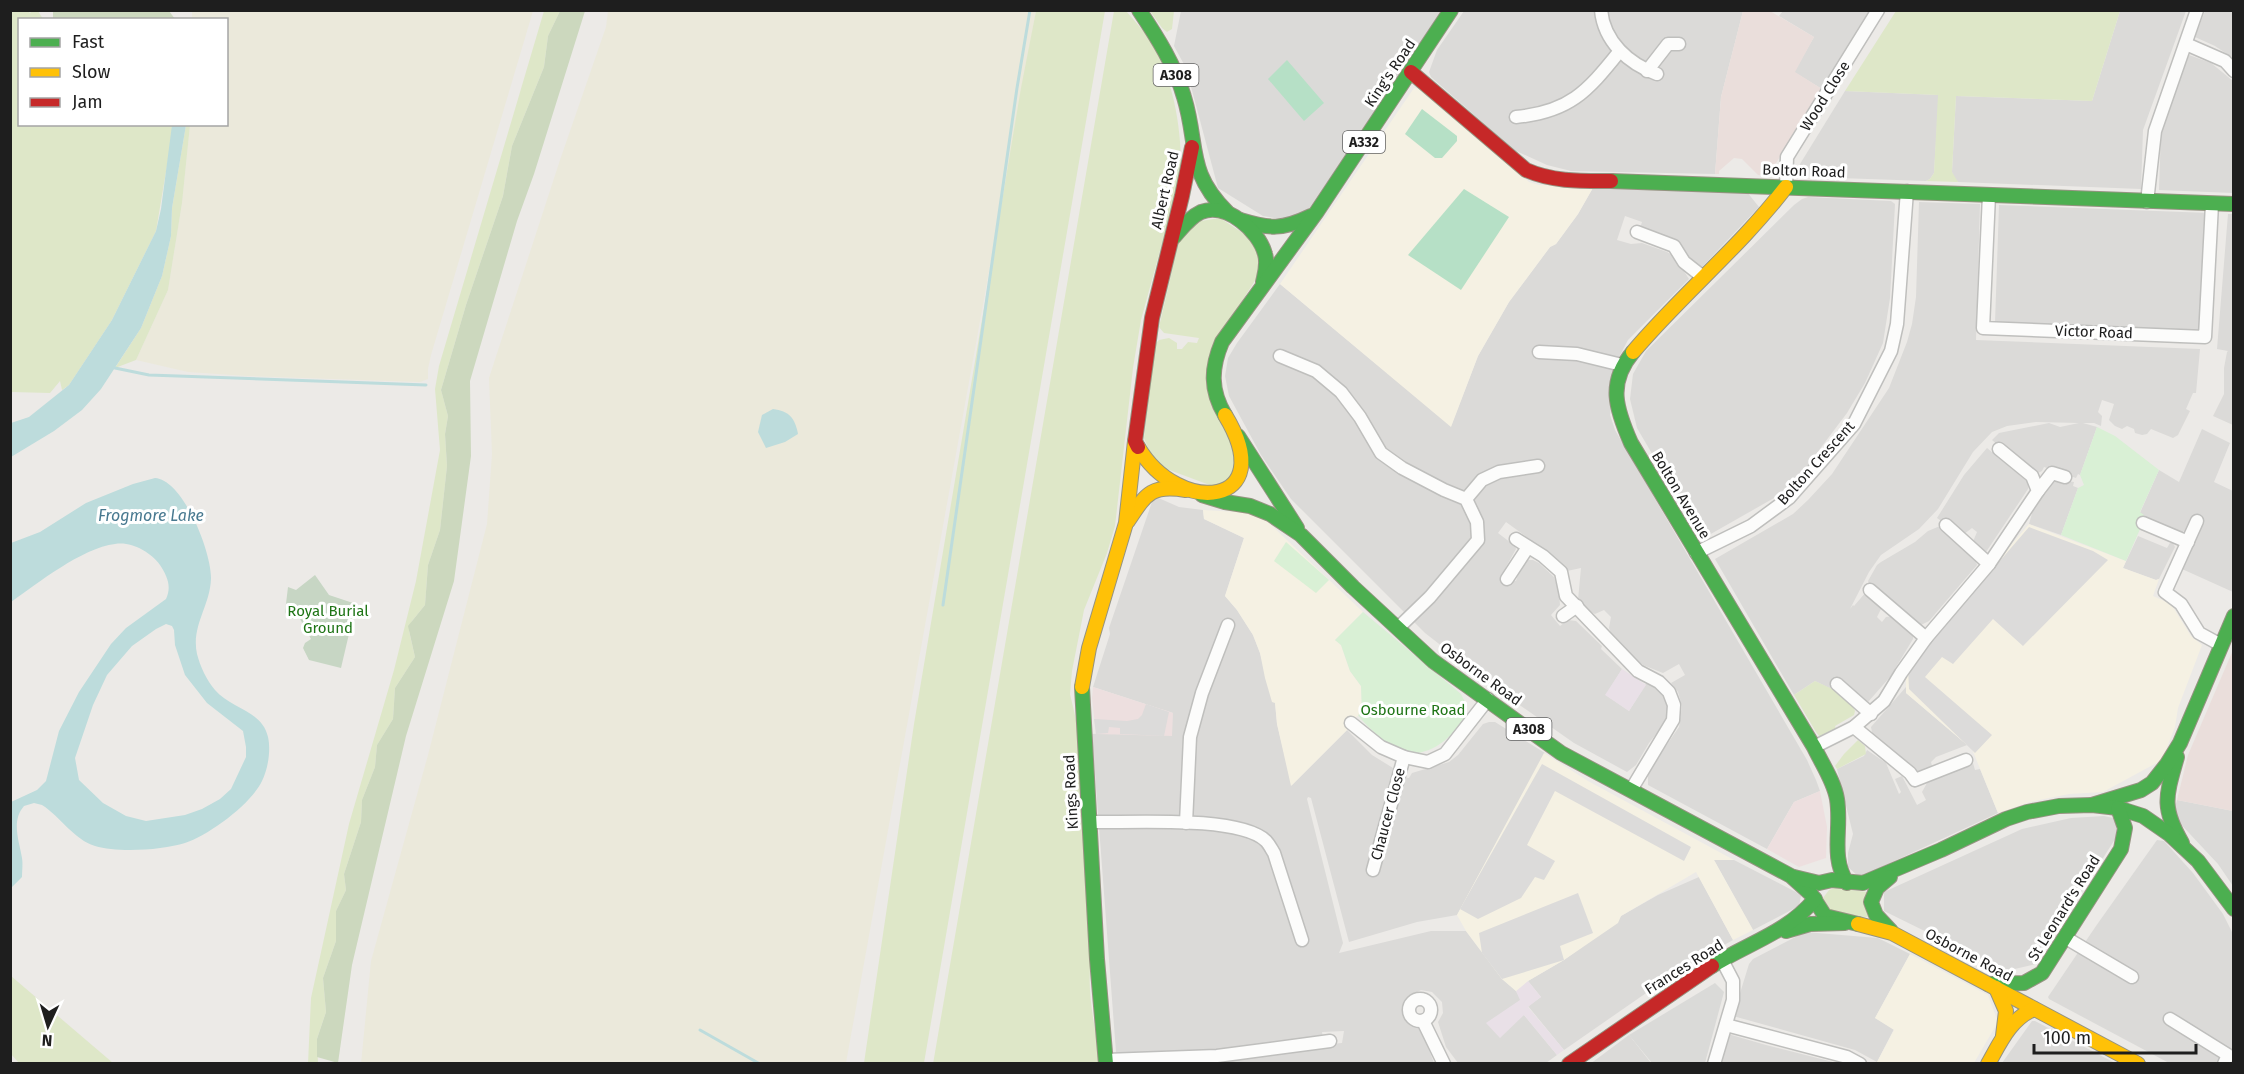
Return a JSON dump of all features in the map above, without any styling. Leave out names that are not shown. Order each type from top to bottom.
[{"type":"main road","name":"Albert Road","points":[[1139,10],[1175,73],[1188,110],[1192,147],[1209,194],[1227,212],[1240,220]]},
{"type":"main road","name":"King's Road","points":[[1235,432],[1214,392],[1213,374],[1222,342],[1316,213],[1451,10]]},
{"type":"main road","name":"Bolton Road","points":[[1411,72],[1526,170],[1539,176],[1560,180],[2234,204]]},
{"type":"main road","name":"Albert Road","points":[[1135,441],[1145,350],[1170,241],[1187,183],[1192,147]]},
{"type":"main road","name":"Bolton Avenue","points":[[1786,187],[1763,217],[1658,322],[1622,365],[1617,381],[1616,401],[1620,418],[1631,443],[1814,747],[1838,799],[1837,852],[1839,869],[1847,883]]},
{"type":"main road","points":[[1170,241],[1195,213],[1227,212]]},
{"type":"main road","name":"King's Road","points":[[1240,220],[1278,229],[1289,227],[1316,213]]},
{"type":"main road","points":[[1240,220],[1259,241],[1267,258],[1263,284]]},
{"type":"main road","points":[[1202,495],[1222,492],[1231,487],[1238,478],[1241,468],[1235,432]]},
{"type":"main road","name":"Osborne Road","points":[[1235,432],[1301,535]]},
{"type":"main road","points":[[1135,441],[1148,463],[1187,490]]},
{"type":"main road","name":"Kings Road","points":[[1106,1062],[1097,958],[1082,689],[1089,648],[1126,524],[1135,441]]},
{"type":"main road","name":"Kings Road","points":[[1126,524],[1146,495],[1153,489],[1167,486],[1187,490]]},
{"type":"main road","name":"Osborne Road","points":[[1187,490],[1225,502],[1250,506],[1270,514],[1301,535],[1433,661],[1562,753],[1791,876],[1813,882],[1824,882]]},
{"type":"main road","points":[[2184,847],[2170,825],[2166,813],[2167,793],[2180,743],[2234,616]]},
{"type":"main road","points":[[2092,805],[2133,793],[2152,783],[2180,743]]},
{"type":"main road","name":"A308","points":[[1824,882],[1832,880],[1863,883],[2016,816],[2059,806],[2092,805],[2118,808],[2143,816],[2184,847],[2198,861],[2234,909]]},
{"type":"main road","name":"St Leonard's Road","points":[[1992,986],[2032,982],[2043,973],[2121,849],[2126,824],[2118,808]]},
{"type":"main road","name":"Bolton Avenue","points":[[1815,899],[1837,852]]},
{"type":"main road","points":[[1892,933],[1873,912],[1872,898],[1882,883],[1906,866]]},
{"type":"main road","name":"Osborne Road","points":[[1791,876],[1815,899],[1825,916],[1892,933],[2138,1064]]},
{"type":"main road","name":"Frances Road","points":[[1569,1064],[1612,1032],[1722,960],[1773,935],[1802,915],[1815,899]]},
{"type":"main road","points":[[1773,935],[1810,924],[1848,923]]},
{"type":"main road","points":[[1988,1064],[2007,1023],[2005,1004],[1992,986]]},
{"type":"main road","points":[[2001,1040],[2022,1015],[2034,1009]]},
{"type":"street","points":[[1601,10],[1609,35],[1619,52],[1652,72],[1668,44],[1679,44]]},
{"type":"street","name":"Wood Close","points":[[1786,187],[1787,157],[1878,10]]},
{"type":"street","points":[[2147,202],[2155,131],[2197,10]]},
{"type":"street","points":[[2186,44],[2224,61],[2234,71]]},
{"type":"street","points":[[1516,117],[1540,114],[1570,103],[1597,80],[1619,52]]},
{"type":"street","name":"Bolton Crescent","points":[[1696,553],[1751,526],[1789,498],[1854,424],[1891,351],[1897,324],[1907,191]]},
{"type":"street","name":"Victor Road","points":[[1989,195],[1983,328],[2030,330],[2205,337],[2212,204]]},
{"type":"street","points":[[1637,232],[1674,246],[1684,262],[1703,276]]},
{"type":"street","points":[[1539,352],[1577,354],[1622,365]]},
{"type":"street","points":[[1280,356],[1316,371],[1341,392],[1360,417],[1381,453],[1402,468],[1466,499],[1477,522],[1478,540],[1430,597],[1398,628]]},
{"type":"street","points":[[1999,449],[2031,476],[2038,491]]},
{"type":"street","points":[[1466,499],[1482,480],[1490,476],[1499,472],[1538,466]]},
{"type":"street","points":[[1814,747],[1854,727],[1884,701],[1901,672],[1926,638],[1989,564],[2052,473],[2065,477]]},
{"type":"street","points":[[2197,521],[2165,592],[2181,604],[2199,633],[2221,645]]},
{"type":"street","points":[[2144,523],[2188,542]]},
{"type":"street","points":[[1946,525],[1989,564]]},
{"type":"street","points":[[1516,539],[1543,556],[1561,572],[1566,596],[1600,623],[1638,671],[1659,682],[1670,692],[1674,705],[1673,720],[1631,790]]},
{"type":"street","points":[[1507,579],[1528,547]]},
{"type":"street","points":[[1870,590],[1926,638]]},
{"type":"street","points":[[1563,616],[1576,606]]},
{"type":"street","points":[[1186,823],[1190,737],[1202,693],[1228,625]]},
{"type":"street","points":[[1837,684],[1871,714]]},
{"type":"street","name":"Chaucer Close","points":[[1351,723],[1381,747],[1404,757],[1428,762],[1445,754],[1488,699]]},
{"type":"street","points":[[1854,727],[1910,773],[1915,780],[1966,760]]},
{"type":"street","name":"Chaucer Close","points":[[1373,870],[1404,757]]},
{"type":"street","points":[[1089,822],[1206,822],[1242,830],[1266,841],[1274,853],[1302,940]]},
{"type":"street","points":[[2066,938],[2132,977]]},
{"type":"street","points":[[1714,1064],[1733,1000],[1733,981],[1722,960]]},
{"type":"street","points":[[2170,1019],[2228,1055],[2224,1064]]},
{"type":"street","points":[[1423,1021],[1444,1064]]},
{"type":"street","points":[[1726,1025],[1847,1057],[1860,1064]]},
{"type":"street","points":[[1106,1062],[1217,1056],[1330,1041]]},
{"type":"shaded area","points":[[192,11],[533,11],[431,355],[428,379],[420,382],[247,376],[188,372],[136,360],[168,290],[182,203],[190,126],[228,126],[228,18],[192,18]]},
{"type":"shaded area","points":[[608,11],[1036,11],[846,1063],[361,1064],[371,961],[428,755],[487,524],[492,454],[489,378],[606,27]]},
{"type":"shaded area","points":[[1181,11],[1443,11],[1304,216],[1286,220],[1263,216],[1218,188],[1186,68],[1174,46]]},
{"type":"shaded area","points":[[1464,11],[1743,11],[1721,97],[1715,174],[1571,171],[1547,165],[1514,150],[1431,77],[1429,72],[1437,50]]},
{"type":"shaded area","points":[[1743,11],[1770,11],[1814,37],[1795,72],[1822,89],[1768,176],[1758,175],[1742,159],[1734,158],[1719,171],[1719,174],[1715,174],[1721,97]]},
{"type":"shaded area","points":[[1783,11],[1872,11],[1822,89],[1794,72],[1814,37],[1779,16]]},
{"type":"shaded area","points":[[2120,11],[2186,11],[2143,130],[2141,189],[1958,182],[1955,180],[1952,172],[1956,96],[2092,101]]},
{"type":"shaded area","points":[[2205,11],[2233,11],[2233,58],[2195,37]]},
{"type":"shaded area","points":[[2189,55],[2211,63],[2233,81],[2233,193],[2159,190],[2161,131]]},
{"type":"shaded area","points":[[1414,88],[1424,89],[1529,182],[1539,185],[1594,186],[1578,214],[1509,302],[1478,356],[1451,427],[1280,284]]},
{"type":"shaded area","points":[[1845,91],[1939,95],[1934,173],[1930,179],[1926,181],[1810,177],[1802,172],[1800,164]]},
{"type":"shaded area","points":[[1594,186],[1747,192],[1759,207],[1700,269],[1693,268],[1679,249],[1639,232],[1642,222],[1625,216],[1617,240],[1631,244],[1642,243],[1667,252],[1674,256],[1689,279],[1628,340],[1618,359],[1610,415],[1615,430],[1807,760],[1820,791],[1794,802],[1767,849],[1648,785],[1648,772],[1679,727],[1682,706],[1678,692],[1671,683],[1685,675],[1679,664],[1663,673],[1643,665],[1633,657],[1611,633],[1609,628],[1611,617],[1604,610],[1595,614],[1589,611],[1578,600],[1581,568],[1567,571],[1558,560],[1506,522],[1498,533],[1516,549],[1503,577],[1516,581],[1528,560],[1539,563],[1554,577],[1559,592],[1560,605],[1551,615],[1560,626],[1568,620],[1576,621],[1622,669],[1606,695],[1629,711],[1647,682],[1655,686],[1666,700],[1669,708],[1665,723],[1649,743],[1636,765],[1627,772],[1574,743],[1501,692],[1425,633],[1291,499],[1261,455],[1229,396],[1225,376],[1228,358],[1280,284],[1451,426],[1478,356],[1509,302],[1578,214]]},
{"type":"shaded area","points":[[1808,197],[1891,201],[1895,204],[1890,298],[1883,343],[1865,383],[1847,413],[1801,474],[1774,498],[1702,539],[1637,428],[1630,399],[1633,374],[1646,351],[1794,205]]},
{"type":"shaded area","points":[[1919,202],[1980,204],[1976,340],[2200,349],[2196,393],[2193,393],[2186,409],[2190,411],[2178,435],[2173,438],[2151,429],[2147,434],[2142,435],[2135,433],[2134,429],[2127,426],[2122,429],[2115,426],[2109,420],[2114,404],[2102,400],[2098,412],[2102,416],[2101,426],[2094,423],[2083,423],[2097,427],[2080,475],[2078,474],[2076,478],[2044,467],[2036,474],[2024,468],[1992,440],[1999,433],[2049,423],[2060,427],[2079,423],[2036,422],[2007,426],[1992,432],[1973,452],[1938,509],[1919,529],[1881,555],[1869,572],[1850,609],[1866,592],[1881,605],[1877,617],[1882,622],[1886,617],[1894,616],[1913,632],[1913,639],[1890,677],[1868,702],[1838,681],[1833,690],[1815,681],[1794,695],[1715,559],[1793,514],[1808,500],[1832,474],[1889,388],[1912,324],[1916,297]]},
{"type":"shaded area","points":[[1999,205],[2209,213],[2201,331],[1995,323]]},
{"type":"shaded area","points":[[2228,214],[2234,214],[2233,425],[2213,416],[2224,394],[2224,368],[2228,351],[2217,349]]},
{"type":"shaded area","points":[[2202,429],[2230,443],[2214,482],[2233,491],[2233,592],[2182,569],[2178,561],[2183,551],[2184,531],[2181,533],[2140,513],[2159,470],[2179,482]]},
{"type":"shaded area","points":[[1987,448],[2029,483],[2028,489],[1986,552],[1972,544],[1977,532],[1972,528],[1964,534],[1959,533],[1937,518],[1964,475]]},
{"type":"shaded area","points":[[2054,479],[2074,482],[2073,486],[2078,488],[2061,535],[2029,524],[2035,503]]},
{"type":"shaded area","points":[[1154,496],[1179,507],[1203,510],[1204,519],[1244,538],[1225,596],[1253,635],[1260,653],[1275,702],[1277,724],[1292,785],[1347,730],[1372,755],[1393,768],[1395,775],[1409,778],[1412,773],[1449,762],[1458,755],[1483,724],[1489,722],[1495,722],[1545,753],[1457,915],[1417,922],[1349,942],[1311,798],[1307,799],[1343,943],[1339,953],[1431,931],[1466,931],[1521,1000],[1487,1023],[1524,1015],[1557,1055],[1546,1063],[1458,1063],[1446,1047],[1438,1022],[1443,1013],[1442,1002],[1432,992],[1421,990],[1408,997],[1405,1003],[1405,1017],[1422,1031],[1434,1063],[1131,1063],[1342,1043],[1344,1031],[1322,1032],[1323,1038],[1318,1040],[1123,1058],[1116,1052],[1092,734],[1108,733],[1173,713],[1093,687],[1110,634],[1109,628]]},
{"type":"shaded area","points":[[1203,510],[1254,513],[1269,523],[1363,612],[1335,640],[1341,645],[1350,671],[1361,686],[1362,712],[1291,786],[1277,724],[1275,703],[1272,702],[1260,653],[1253,635],[1225,596],[1244,538],[1204,519]]},
{"type":"shaded area","points":[[2029,524],[2126,561],[2123,568],[2156,580],[2159,579],[2153,596],[2171,604],[2191,636],[2202,645],[2178,708],[2175,727],[2162,760],[2103,792],[2069,794],[2030,802],[1998,813],[1972,749],[1906,693],[1906,675],[1925,645]]},
{"type":"shaded area","points":[[1940,526],[1976,561],[1977,565],[1929,621],[1919,626],[1868,581],[1877,565],[1915,542],[1928,531]]},
{"type":"shaded area","points":[[2029,527],[2093,551],[2108,560],[2023,646],[1993,619],[1953,664],[1942,657],[1925,677],[1992,735],[1975,753],[1909,689],[1908,668]]},
{"type":"shaded area","points":[[2138,536],[2167,548],[2170,543],[2173,543],[2175,547],[2159,579],[2156,580],[2123,568]]},
{"type":"shaded area","points":[[2233,650],[2233,811],[2177,800],[2188,755]]},
{"type":"shaded area","points":[[1622,669],[1646,685],[1629,711],[1605,695]]},
{"type":"shaded area","points":[[1093,687],[1173,713],[1172,736],[1096,734]]},
{"type":"shaded area","points":[[1906,687],[1906,693],[1967,745],[1936,757],[1931,762],[1932,766],[1918,772],[1868,735],[1872,732],[1871,727]]},
{"type":"shaded area","points":[[1146,704],[1169,712],[1164,736],[1120,734],[1120,728],[1109,727],[1108,733],[1096,734],[1094,719],[1127,721],[1138,719]]},
{"type":"shaded area","points":[[1867,750],[1886,763],[1899,794],[1901,792],[1895,779],[1902,776],[1917,805],[1926,800],[1922,792],[1927,783],[1973,763],[1975,770],[1980,769],[1998,813],[1858,876],[1848,867],[1848,853],[1853,834],[1837,769],[1864,756]]},
{"type":"shaded area","points":[[1544,753],[1588,781],[1734,860],[1714,860],[1753,930],[1733,940],[1696,872],[1621,916],[1618,923],[1516,991],[1502,979],[1466,931],[1457,915]]},
{"type":"shaded area","points":[[1542,764],[1691,847],[1684,861],[1555,791],[1527,845],[1555,861],[1544,880],[1535,877],[1521,898],[1478,919],[1460,909]]},
{"type":"shaded area","points":[[1820,791],[1827,827],[1826,858],[1799,867],[1767,849],[1794,802]]},
{"type":"shaded area","points":[[2177,800],[2233,811],[2233,886],[2218,864],[2176,819],[2174,811]]},
{"type":"shaded area","points":[[2104,816],[2113,818],[2116,823],[2117,836],[2036,964],[2006,971],[1884,911],[1884,892],[2022,829],[2071,818]]},
{"type":"shaded area","points":[[2157,840],[2164,841],[2193,873],[2223,914],[2233,934],[2233,1063],[2169,1063],[2048,997]]},
{"type":"shaded area","points":[[1714,860],[1734,860],[1796,892],[1801,896],[1799,906],[1753,930]]},
{"type":"shaded area","points":[[1699,877],[1733,940],[1675,973],[1564,1050],[1528,1006],[1541,997],[1528,981],[1564,960],[1621,916],[1658,895]]},
{"type":"shaded area","points":[[1578,893],[1593,933],[1560,946],[1564,960],[1502,979],[1482,953],[1479,933]]},
{"type":"shaded area","points":[[1805,932],[1878,938],[1910,954],[1875,1018],[1894,1029],[1877,1062],[1855,1050],[1733,1016],[1749,964],[1753,959]]},
{"type":"shaded area","points":[[1910,954],[1988,995],[1998,1022],[1974,1063],[1877,1062],[1894,1030],[1875,1018]]},
{"type":"shaded area","points":[[1528,981],[1541,997],[1528,1007],[1564,1050],[1557,1055],[1524,1015],[1500,1038],[1486,1023],[1520,1000],[1516,991]]},
{"type":"shaded area","points":[[1715,983],[1724,992],[1705,1063],[1652,1063],[1629,1035]]},
{"type":"shaded area","points":[[2032,1021],[2035,1021],[2115,1063],[2002,1063]]},
{"type":"shaded area","points":[[1728,1034],[1766,1045],[1837,1063],[1720,1064]]},
{"type":"shaded area","points":[[1629,1035],[1651,1063],[1590,1064]]},
{"type":"green space","points":[[11,11],[30,13],[38,11],[42,18],[18,18],[18,126],[172,126],[173,130],[156,231],[112,320],[69,385],[62,390],[60,381],[50,393],[11,392]]},
{"type":"green space","points":[[53,11],[169,11],[174,18],[53,18]]},
{"type":"green space","points":[[544,11],[560,11],[548,36],[544,67],[512,146],[503,196],[466,305],[441,390],[448,416],[445,434],[447,466],[440,530],[428,565],[425,605],[412,621],[409,631],[415,657],[395,688],[393,719],[377,745],[375,767],[362,800],[361,822],[344,874],[346,890],[336,911],[336,941],[323,978],[326,1012],[317,1039],[318,1063],[308,1064],[311,998],[349,824],[394,670],[416,581],[440,450],[435,389],[439,366]]},
{"type":"green space","points":[[560,11],[585,11],[517,221],[470,381],[471,456],[454,581],[406,736],[352,965],[338,1063],[317,1057],[317,1039],[326,1012],[323,978],[336,941],[336,911],[346,890],[344,874],[361,822],[362,800],[375,767],[377,745],[393,719],[395,688],[415,657],[408,626],[425,605],[428,565],[440,530],[447,466],[445,434],[448,416],[441,390],[466,305],[503,196],[512,146],[544,67],[548,36]]},
{"type":"green space","points":[[1036,11],[1105,11],[924,1063],[864,1063],[914,724]]},
{"type":"green space","points":[[1114,11],[1126,11],[1138,25],[1150,40],[1165,71],[1178,123],[1181,174],[1141,320],[1133,368],[1115,526],[1107,553],[1084,610],[1072,671],[1070,694],[1077,724],[1091,959],[1090,985],[1100,1063],[933,1064]]},
{"type":"green space","points":[[1150,11],[1174,11],[1172,29],[1167,32],[1162,28]]},
{"type":"green space","points":[[1896,11],[2120,11],[2092,101],[1956,96],[1952,172],[1958,182],[1926,181],[1934,173],[1938,95],[1845,91]]},
{"type":"green space","points":[[1287,60],[1324,103],[1304,121],[1268,79]]},
{"type":"green space","points":[[1422,109],[1457,136],[1457,141],[1442,158],[1435,158],[1405,134]]},
{"type":"green space","points":[[186,126],[190,126],[182,203],[168,290],[136,360],[115,368],[141,328],[162,276],[171,236],[172,208]]},
{"type":"green space","points":[[1464,189],[1509,217],[1461,290],[1408,255]]},
{"type":"green space","points":[[1220,218],[1255,241],[1263,268],[1211,350],[1233,445],[1235,475],[1215,487],[1164,468],[1153,460],[1144,438],[1154,345],[1159,340],[1169,338],[1177,343],[1177,349],[1182,349],[1188,342],[1197,343],[1199,338],[1164,333],[1159,327],[1181,232],[1188,223]]},
{"type":"green space","points":[[2097,427],[2115,436],[2159,470],[2140,512],[2144,515],[2139,526],[2141,527],[2126,561],[2061,535],[2078,488],[2084,485],[2080,475]]},
{"type":"green space","points":[[1286,542],[1329,580],[1316,593],[1274,561]]},
{"type":"green space","name":"Royal Burial Ground","points":[[315,575],[329,595],[356,604],[341,668],[309,660],[303,648],[305,643],[311,639],[299,617],[288,618],[285,612],[288,587],[296,590]]},
{"type":"green space","name":"Osbourne Road","points":[[1363,612],[1461,694],[1467,714],[1453,733],[1434,748],[1412,753],[1388,746],[1358,715],[1362,712],[1361,686],[1350,671],[1341,645],[1335,640]]},
{"type":"green space","points":[[1815,681],[1844,696],[1855,711],[1854,715],[1835,726],[1836,729],[1820,737],[1794,695]]},
{"type":"green space","points":[[1858,740],[1865,746],[1866,754],[1837,769],[1835,766]]},
{"type":"green space","points":[[1835,888],[1867,892],[1868,917],[1834,916],[1823,898],[1829,890]]},
{"type":"green space","points":[[11,976],[113,1063],[19,1063],[11,1054]]},
{"type":"water","points":[[172,126],[186,126],[172,208],[171,236],[162,276],[141,328],[101,389],[82,410],[54,431],[11,457],[11,423],[29,417],[69,385],[112,320],[156,231]]},
{"type":"water","points":[[773,409],[790,416],[798,434],[785,442],[766,448],[758,432],[762,415]]},
{"type":"water","name":"Frogmore Lake","points":[[155,478],[166,482],[186,504],[194,520],[207,553],[211,579],[197,634],[198,659],[215,690],[229,702],[253,715],[265,728],[269,748],[266,771],[257,790],[228,818],[195,839],[165,847],[128,850],[95,846],[80,838],[42,805],[34,803],[24,806],[17,824],[22,877],[11,888],[11,802],[37,790],[46,781],[59,731],[79,692],[111,644],[126,628],[166,599],[169,585],[163,569],[151,556],[140,548],[128,544],[115,544],[75,559],[11,602],[11,543],[40,532],[86,503],[133,484]],"holes":[[[166,624],[172,626],[175,645],[185,675],[207,703],[243,731],[246,757],[231,789],[220,799],[185,815],[146,821],[126,816],[103,803],[79,780],[75,758],[93,705],[107,675],[132,646],[156,629]]]},
{"type":"waterway","points":[[943,605],[1030,10]]},
{"type":"waterway","points":[[115,368],[149,375],[426,385]]},
{"type":"waterway","points":[[700,1030],[760,1064]]},
{"type":"traffic: fast","points":[[1139,10],[1176,74],[1188,114],[1199,171],[1205,184],[1227,212]]},
{"type":"traffic: fast","points":[[1225,415],[1217,397],[1214,379],[1214,370],[1222,342],[1316,213],[1451,10]]},
{"type":"traffic: fast","points":[[1611,181],[2234,204]]},
{"type":"traffic: fast","points":[[1174,237],[1201,212],[1211,210],[1231,215],[1249,228],[1262,245],[1266,261],[1263,282]]},
{"type":"traffic: fast","points":[[1240,220],[1276,227],[1292,224],[1311,216]]},
{"type":"traffic: fast","points":[[1633,352],[1625,363],[1617,385],[1621,419],[1631,443],[1814,747],[1827,773],[1837,799],[1839,863],[1847,883]]},
{"type":"traffic: fast","points":[[1238,436],[1297,528]]},
{"type":"traffic: fast","points":[[1202,495],[1250,506],[1270,514],[1301,535],[1433,661],[1561,753],[1791,876],[1811,894],[1825,916],[1858,924]]},
{"type":"traffic: fast","points":[[2092,805],[2141,790],[2152,783],[2167,764],[2180,743],[2234,616]]},
{"type":"traffic: fast","points":[[1082,687],[1097,959],[1106,1064]]},
{"type":"traffic: fast","points":[[2177,757],[2167,801],[2171,820],[2182,843]]},
{"type":"traffic: fast","points":[[1794,877],[1819,883],[1832,880],[1863,883],[2006,819],[2059,806],[2092,805],[2118,808],[2143,816],[2169,834],[2198,861],[2234,909]]},
{"type":"traffic: fast","points":[[1988,984],[2024,983],[2042,973],[2121,849],[2125,828],[2118,808]]},
{"type":"traffic: fast","points":[[1890,877],[1877,888],[1871,902],[1876,915],[1891,931]]},
{"type":"traffic: fast","points":[[1712,966],[1780,929],[1804,911],[1815,899]]},
{"type":"traffic: fast","points":[[1786,931],[1810,924],[1845,923]]},
{"type":"traffic: slow","points":[[1633,352],[1749,230],[1786,187]]},
{"type":"traffic: slow","points":[[1138,447],[1156,469],[1177,484],[1198,492],[1218,492],[1233,484],[1241,469],[1239,446],[1225,415]]},
{"type":"traffic: slow","points":[[1082,687],[1089,648],[1126,523],[1135,441]]},
{"type":"traffic: slow","points":[[1128,521],[1151,493],[1165,489],[1186,490]]},
{"type":"traffic: slow","points":[[1858,924],[1892,933],[2138,1064]]},
{"type":"traffic: slow","points":[[1996,988],[2006,1011],[2003,1036]]},
{"type":"traffic: slow","points":[[1988,1064],[2012,1025],[2034,1009]]},
{"type":"traffic: jam","points":[[1411,72],[1526,170],[1557,179],[1611,181]]},
{"type":"traffic: jam","points":[[1138,447],[1135,441],[1152,318],[1192,147]]},
{"type":"traffic: jam","points":[[1569,1064],[1712,966]]}]
